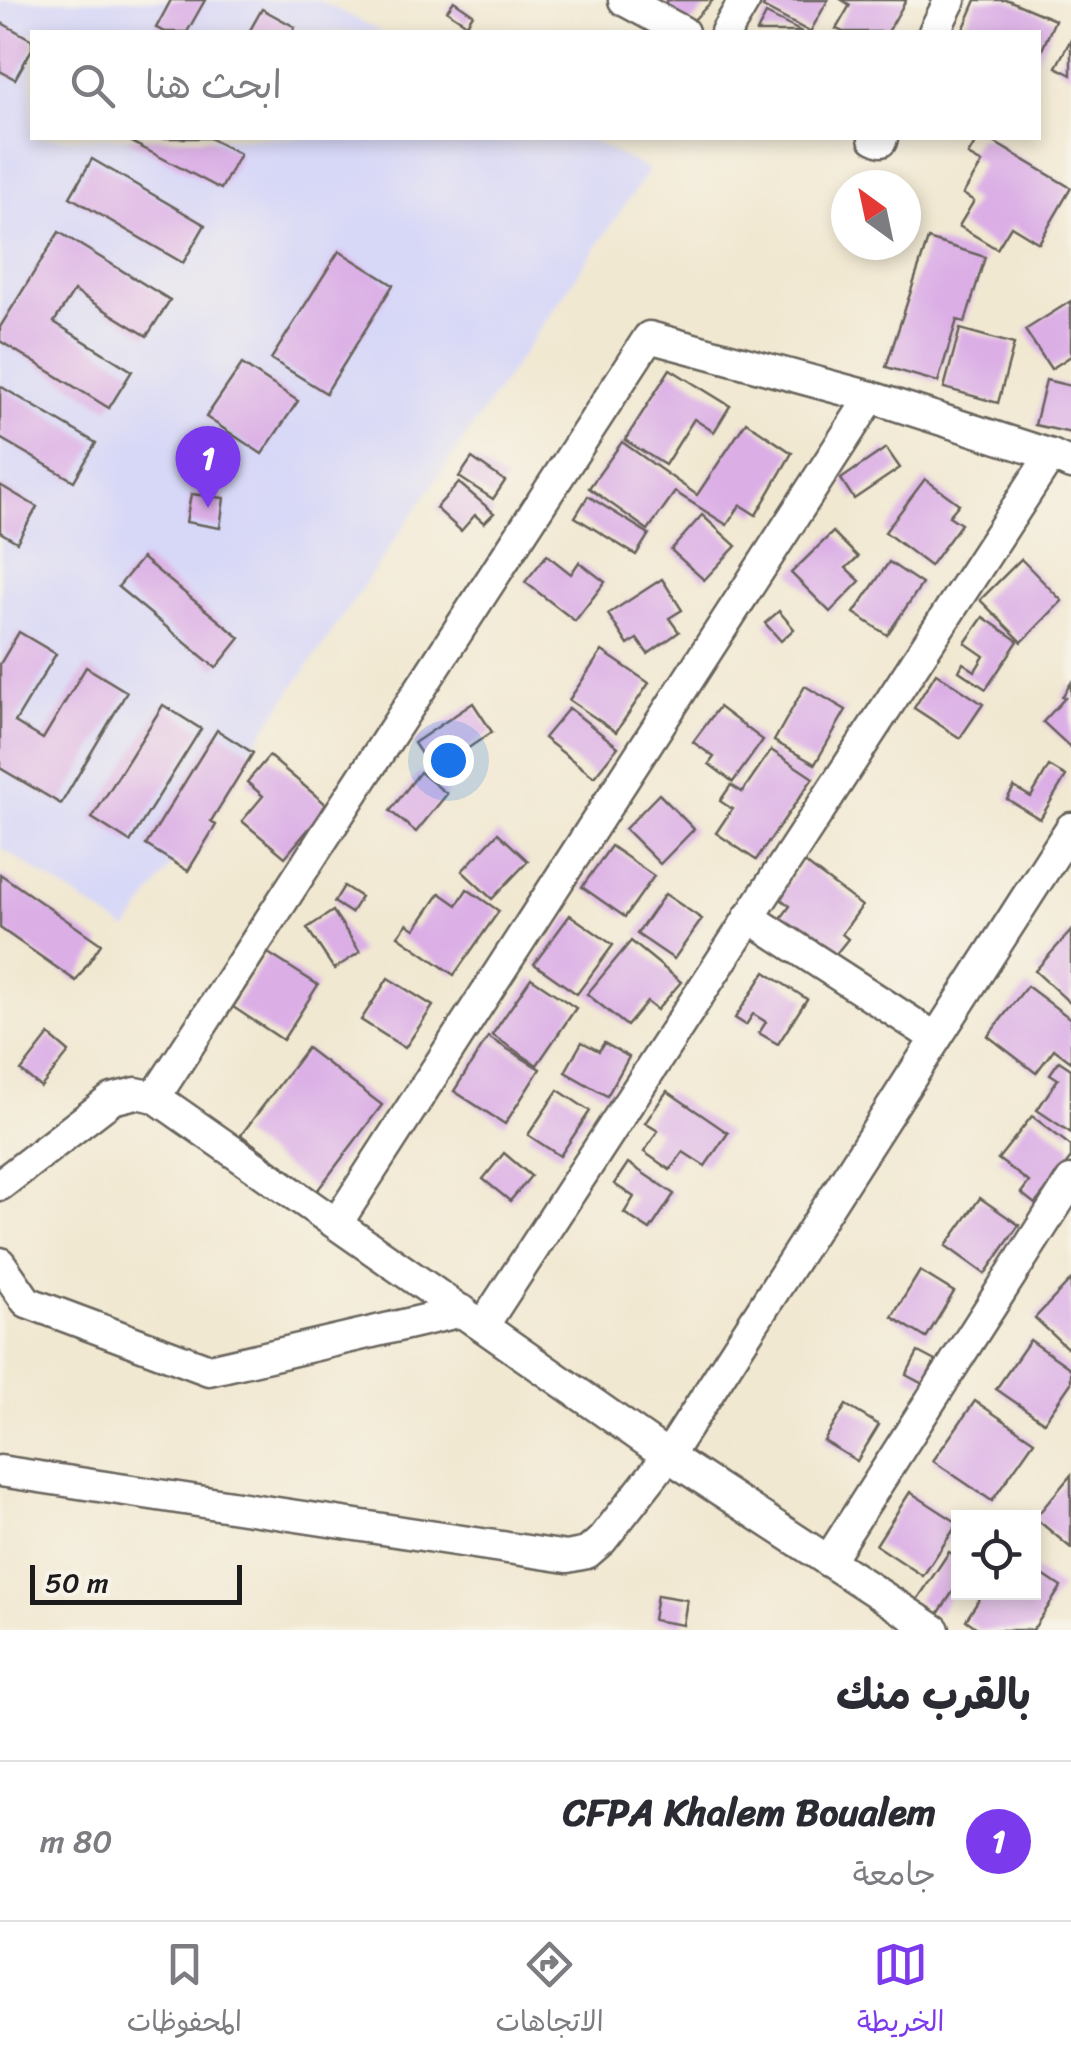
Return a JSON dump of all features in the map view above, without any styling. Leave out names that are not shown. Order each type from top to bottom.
[{"type":"street","points":[[624,0],[678,30]]},
{"type":"street","points":[[727,30],[745,0]]},
{"type":"street","points":[[935,30],[950,0]]},
{"type":"street","points":[[0,1263],[27,1302],[209,1370],[473,1318],[1061,459],[871,397],[649,337],[155,1097]]},
{"type":"street","points":[[338,1223],[871,397]]},
{"type":"street","points":[[0,1471],[567,1557],[588,1553],[668,1456],[1071,828]]},
{"type":"street","points":[[750,917],[936,1038]]},
{"type":"street","points":[[0,1185],[112,1099],[136,1093],[155,1097],[668,1456],[934,1630]]},
{"type":"street","points":[[828,1561],[1071,1181]]},
{"type":"shaded area","points":[[0,0],[318,0],[378,30],[30,30],[30,140],[590,140],[649,170],[127,930],[0,847]]},
{"type":"building","points":[[171,0],[205,0],[188,30],[156,28]]},
{"type":"building","points":[[668,0],[713,0],[687,27],[664,4]]},
{"type":"building","points":[[766,0],[828,0],[811,30],[763,7]]},
{"type":"building","points":[[842,0],[906,0],[889,30],[836,29],[850,5]]},
{"type":"building","points":[[976,0],[1008,0],[1055,20],[1041,52],[1041,30],[963,30]]},
{"type":"building","points":[[454,1],[473,14],[467,24],[447,11]]},
{"type":"building","points":[[262,9],[295,27],[293,30],[250,30]]},
{"type":"building","points":[[766,14],[798,30],[758,30]]},
{"type":"building","points":[[0,22],[30,39],[30,53],[15,79],[0,71]]},
{"type":"building","points":[[1071,39],[1071,75],[1056,67]]},
{"type":"building","points":[[128,140],[213,140],[240,154],[221,189]]},
{"type":"building","points":[[977,140],[990,140],[1071,188],[1039,243],[1011,226],[997,249],[959,226],[974,201],[963,194],[982,163],[968,155]]},
{"type":"building","points":[[92,159],[205,225],[183,263],[70,197]]},
{"type":"building","points":[[59,232],[170,300],[147,336],[74,291],[54,322],[132,371],[109,408],[0,341],[0,327]]},
{"type":"building","points":[[928,239],[985,257],[965,322],[957,320],[938,382],[886,367]]},
{"type":"building","points":[[339,251],[393,285],[326,393],[271,359]]},
{"type":"building","points":[[1071,301],[1071,356],[1051,369],[1025,330]]},
{"type":"building","points":[[960,329],[1014,344],[998,403],[944,388]]},
{"type":"building","points":[[242,364],[298,401],[262,454],[206,417]]},
{"type":"building","points":[[670,369],[730,406],[714,432],[694,419],[665,465],[625,440]]},
{"type":"building","points":[[1046,380],[1071,386],[1071,433],[1035,425]]},
{"type":"building","points":[[0,386],[96,443],[74,481],[0,438]]},
{"type":"building","points":[[746,422],[792,453],[756,515],[740,505],[727,525],[675,492],[648,530],[589,488],[622,442],[697,495]]},
{"type":"building","points":[[886,448],[900,468],[854,499],[841,479]]},
{"type":"building","points":[[472,458],[505,481],[493,499],[459,477]]},
{"type":"building","points":[[925,479],[959,504],[949,516],[961,524],[930,566],[885,532]]},
{"type":"building","points":[[459,483],[494,513],[484,523],[475,515],[461,531],[436,508]]},
{"type":"building","points":[[0,485],[37,507],[17,542],[0,532]]},
{"type":"building","points":[[191,494],[224,498],[220,528],[186,522]]},
{"type":"building","points":[[588,496],[649,534],[636,555],[575,517]]},
{"type":"building","points":[[702,515],[736,546],[704,580],[671,550]]},
{"type":"building","points":[[833,532],[858,557],[846,568],[860,581],[830,612],[791,573]]},
{"type":"building","points":[[547,555],[571,574],[579,562],[605,582],[575,621],[525,582]]},
{"type":"building","points":[[142,558],[240,638],[216,668],[118,587]]},
{"type":"building","points":[[1021,559],[1062,601],[1022,642],[980,600]]},
{"type":"building","points":[[889,562],[922,584],[887,635],[854,613]]},
{"type":"building","points":[[662,579],[682,610],[669,618],[679,632],[648,654],[637,639],[628,645],[608,614]]},
{"type":"building","points":[[779,611],[794,629],[781,641],[765,623]]},
{"type":"building","points":[[983,617],[1018,641],[986,689],[959,671],[963,663],[975,671],[984,656],[965,643]]},
{"type":"building","points":[[19,632],[56,654],[15,722],[43,739],[86,667],[127,692],[61,804],[0,768],[0,664]]},
{"type":"building","points":[[602,651],[649,683],[616,732],[569,700]]},
{"type":"building","points":[[936,673],[983,704],[960,738],[914,708]]},
{"type":"building","points":[[1071,683],[1071,748],[1043,722],[1065,698],[1062,697]]},
{"type":"building","points":[[805,686],[846,710],[815,764],[774,741]]},
{"type":"building","points":[[473,703],[492,732],[433,772],[414,743]]},
{"type":"building","points":[[163,705],[201,729],[130,842],[92,818]]},
{"type":"building","points":[[719,707],[763,740],[733,782],[709,764],[714,757],[693,742]]},
{"type":"building","points":[[569,708],[618,747],[594,777],[544,738]]},
{"type":"building","points":[[217,730],[253,753],[211,821],[216,825],[188,871],[146,845]]},
{"type":"building","points":[[771,750],[813,778],[756,860],[716,833],[732,809],[720,801],[731,785],[742,792]]},
{"type":"building","points":[[269,756],[328,806],[285,857],[242,821],[263,796],[247,782]]},
{"type":"building","points":[[1049,766],[1066,776],[1040,819],[1007,799],[1014,787],[1031,797]]},
{"type":"building","points":[[420,772],[447,794],[416,832],[390,811]]},
{"type":"building","points":[[659,794],[694,829],[660,864],[625,829]]},
{"type":"building","points":[[498,833],[528,861],[492,899],[462,871]]},
{"type":"building","points":[[611,846],[654,876],[625,917],[582,887]]},
{"type":"building","points":[[804,862],[862,906],[842,934],[848,939],[831,960],[779,921],[790,906],[778,897]]},
{"type":"building","points":[[0,874],[101,944],[76,981],[0,928]]},
{"type":"building","points":[[344,886],[361,897],[351,913],[334,902]]},
{"type":"building","points":[[467,889],[499,911],[454,975],[398,936],[407,924],[415,929],[440,893],[457,905]]},
{"type":"building","points":[[665,894],[702,919],[674,959],[637,934]]},
{"type":"building","points":[[333,911],[360,952],[334,969],[307,928]]},
{"type":"building","points":[[570,915],[613,945],[577,994],[534,964]]},
{"type":"building","points":[[1071,931],[1071,1004],[1035,971]]},
{"type":"building","points":[[631,941],[681,982],[657,1010],[647,1002],[627,1026],[587,994]]},
{"type":"building","points":[[268,953],[318,985],[283,1040],[233,1007]]},
{"type":"building","points":[[765,972],[807,999],[778,1044],[759,1033],[766,1022],[753,1014],[746,1025],[735,1018]]},
{"type":"building","points":[[388,978],[433,1006],[405,1048],[361,1020]]},
{"type":"building","points":[[531,978],[576,1008],[537,1065],[492,1035]]},
{"type":"building","points":[[1027,986],[1071,1019],[1071,1062],[1054,1049],[1036,1073],[988,1036]]},
{"type":"building","points":[[49,1035],[69,1052],[41,1087],[21,1071]]},
{"type":"building","points":[[488,1037],[540,1069],[505,1124],[454,1091]]},
{"type":"building","points":[[582,1042],[599,1051],[604,1043],[629,1057],[607,1096],[565,1072]]},
{"type":"building","points":[[307,1048],[382,1105],[317,1191],[241,1135]]},
{"type":"building","points":[[1059,1061],[1071,1069],[1071,1133],[1037,1110],[1058,1079],[1050,1074]]},
{"type":"building","points":[[558,1090],[590,1111],[560,1156],[528,1135]]},
{"type":"building","points":[[667,1091],[728,1133],[705,1166],[683,1152],[670,1170],[644,1152],[658,1131],[645,1123]]},
{"type":"building","points":[[1032,1116],[1071,1146],[1071,1158],[1035,1204],[1021,1193],[1029,1182],[998,1159]]},
{"type":"building","points":[[504,1153],[531,1176],[510,1201],[483,1179]]},
{"type":"building","points":[[628,1163],[674,1194],[650,1230],[624,1213],[634,1197],[614,1184]]},
{"type":"building","points":[[980,1198],[1019,1225],[985,1274],[946,1246]]},
{"type":"building","points":[[920,1271],[954,1292],[926,1338],[892,1317]]},
{"type":"building","points":[[1071,1280],[1071,1344],[1067,1348],[1035,1318]]},
{"type":"building","points":[[1030,1340],[1071,1369],[1071,1383],[1044,1422],[996,1389]]},
{"type":"building","points":[[918,1352],[935,1361],[923,1384],[906,1375]]},
{"type":"building","points":[[975,1401],[1034,1441],[992,1501],[933,1461]]},
{"type":"building","points":[[846,1405],[879,1425],[857,1461],[824,1441]]},
{"type":"building","points":[[1071,1475],[1071,1548],[1041,1523],[1041,1511]]},
{"type":"building","points":[[910,1492],[951,1518],[951,1534],[923,1576],[876,1545]]},
{"type":"building","points":[[951,1553],[951,1594],[938,1614],[917,1600]]},
{"type":"building","points":[[1041,1574],[1061,1587],[1033,1630],[980,1630],[966,1620],[979,1600],[1041,1600]]},
{"type":"building","points":[[657,1595],[687,1600],[683,1625],[653,1620]]},
{"type":"place","name":"CFPA Khalem Boualem","points":[[208,508]]}]
